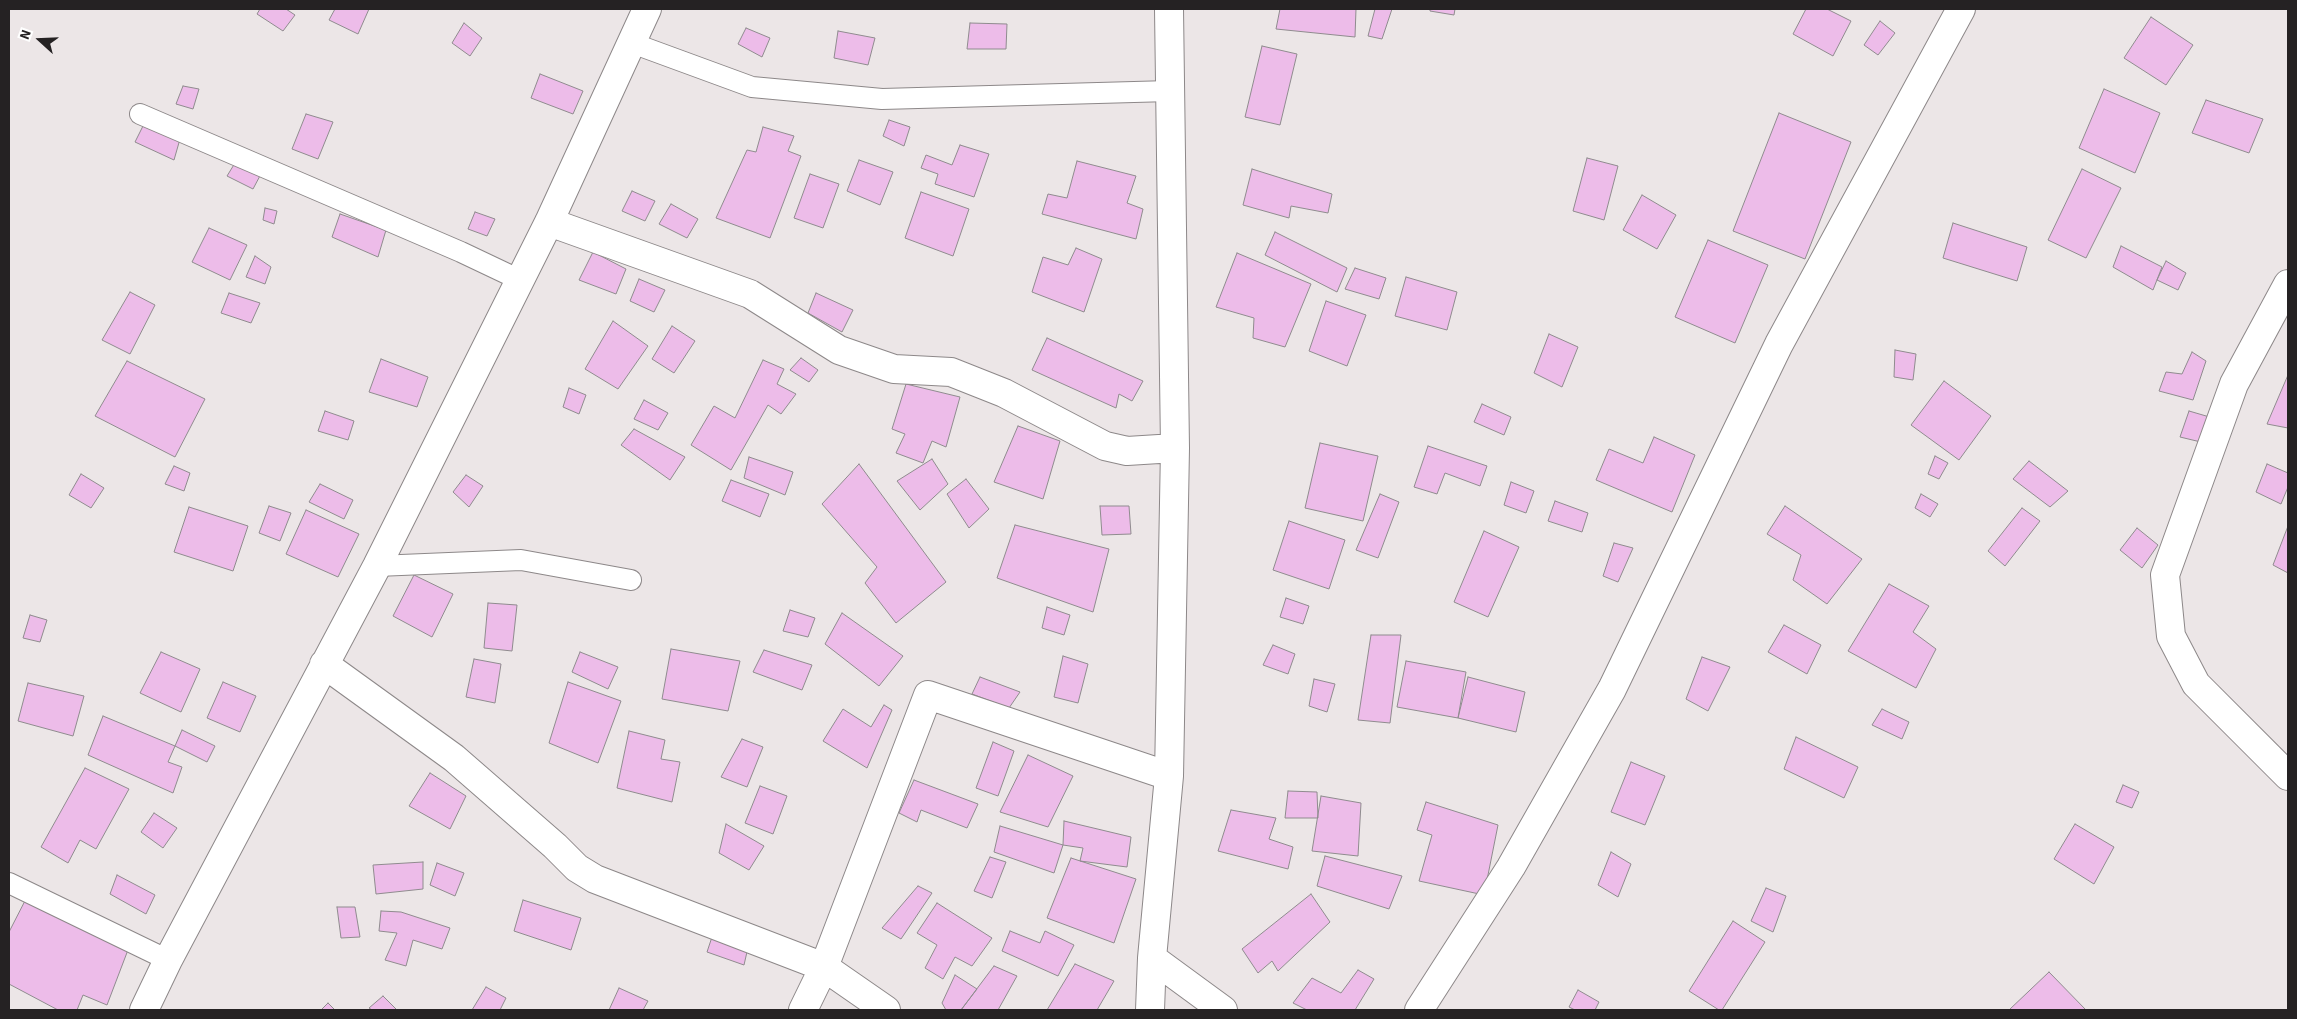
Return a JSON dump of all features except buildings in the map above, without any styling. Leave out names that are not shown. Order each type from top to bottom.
[{"type":"street","points":[[144,1010],[168,960],[377,566],[550,222],[648,9]]},
{"type":"street","points":[[1150,1010],[1152,958],[1169,776],[1175,448],[1169,9]]},
{"type":"street","points":[[1419,1010],[1511,867],[1612,689],[1779,344],[1961,9]]},
{"type":"street","points":[[550,222],[750,294],[839,350],[894,369],[951,372],[1004,392],[1105,446],[1127,451],[1175,448]]},
{"type":"street","points":[[2288,284],[2234,384],[2165,575],[2172,636],[2196,684],[2288,776]]},
{"type":"street","points":[[324,664],[454,758],[577,868],[595,879],[824,967],[886,1010]]},
{"type":"street","points":[[803,1010],[824,967],[928,696],[1169,776]]},
{"type":"street","points":[[1152,958],[1223,1010]]},
{"type":"lane","points":[[632,43],[752,87],[882,99],[1170,91]]},
{"type":"lane","points":[[140,114],[461,252],[520,280]]},
{"type":"lane","points":[[377,566],[521,560],[631,580]]},
{"type":"lane","points":[[9,884],[168,960]]}]
